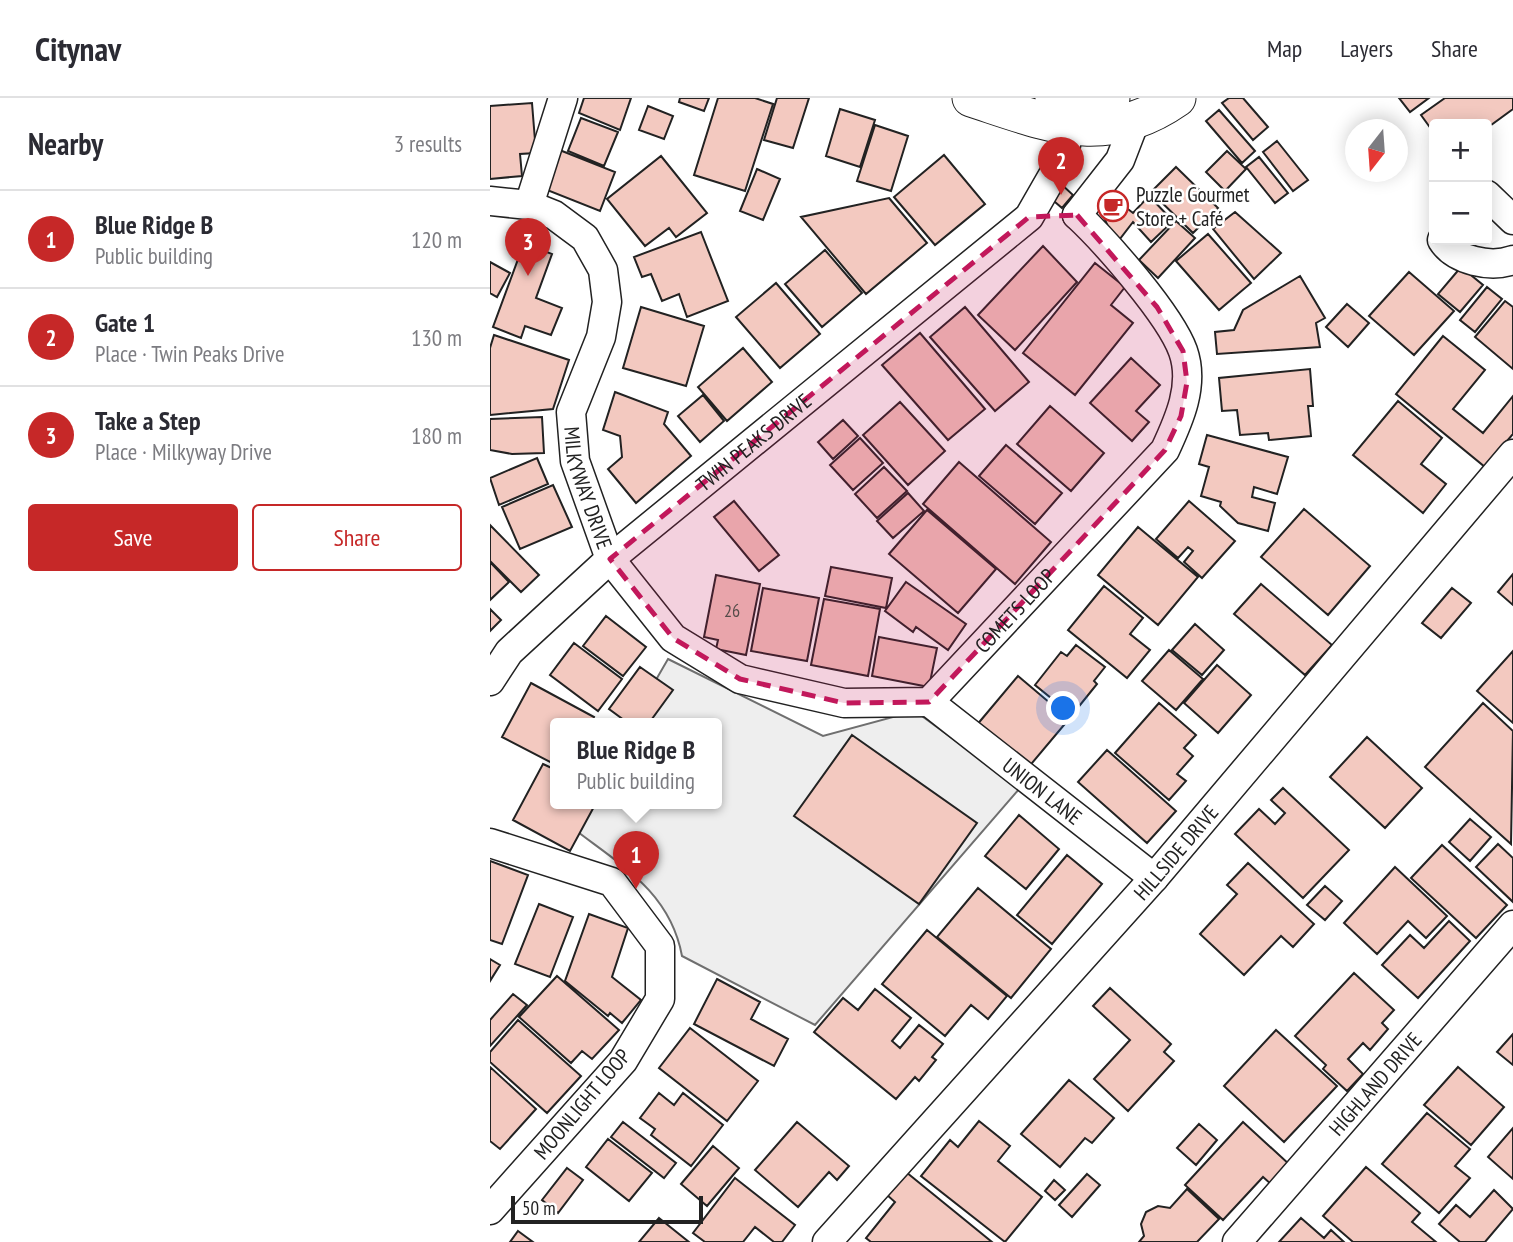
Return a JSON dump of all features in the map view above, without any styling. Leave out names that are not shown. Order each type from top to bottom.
[{"type":"main road","points":[[971,98],[1061,113],[1091,130],[1123,110],[1177,98]]},
{"type":"street","points":[[530,205],[563,98]]},
{"type":"street","points":[[1030,217],[1077,215],[1120,160],[1123,110]]},
{"type":"street","name":"TWIN PEAKS DRIVE","points":[[490,681],[509,652],[610,559],[1030,217],[1064,156],[1061,113]]},
{"type":"street","points":[[1492,200],[1513,220]]},
{"type":"street","name":"MILKYWAY DRIVE","points":[[490,201],[530,205],[554,215],[585,238],[603,270],[607,302],[601,337],[571,412],[575,461],[610,559]]},
{"type":"street","name":"COMETS LOOP","points":[[929,702],[1165,450],[1181,416],[1187,382],[1183,351],[1157,307],[1077,215]]},
{"type":"street","points":[[1448,245],[1466,259],[1500,265],[1513,260]]},
{"type":"street","name":"HILLSIDE DRIVE","points":[[827,1242],[1154,878],[1513,454]]},
{"type":"street","points":[[610,559],[673,638],[740,679],[844,703],[929,702]]},
{"type":"street","name":"UNION LANE","points":[[929,702],[1154,878]]},
{"type":"street","name":"MOONLIGHT LOOP","points":[[490,843],[612,882],[660,946],[660,999],[623,1061],[490,1210]]},
{"type":"street","name":"HIGHLAND DRIVE","points":[[1237,1242],[1513,925]]},
{"type":"highlighted area","points":[[1077,215],[1157,307],[1183,351],[1187,382],[1181,416],[1165,450],[929,702],[844,703],[740,679],[673,638],[610,559],[1029,217]]},
{"type":"shaded area","points":[[668,659],[823,736],[915,711],[1020,788],[815,1025],[682,956],[676,933],[654,896],[624,867],[570,826],[580,809],[722,809],[722,718],[634,718]]},
{"type":"building","points":[[584,98],[631,98],[620,130],[579,113]]},
{"type":"building","points":[[680,98],[709,98],[704,111],[679,102]]},
{"type":"building","points":[[718,98],[755,98],[773,104],[745,191],[694,175]]},
{"type":"building","points":[[777,98],[809,98],[793,148],[764,140]]},
{"type":"building","points":[[1229,98],[1243,98],[1268,127],[1253,140],[1222,103]]},
{"type":"building","points":[[1399,98],[1429,98],[1410,112]]},
{"type":"building","points":[[1445,98],[1513,98],[1513,109],[1492,124],[1492,119],[1429,119],[1429,126],[1421,115]]},
{"type":"building","points":[[532,103],[536,153],[520,154],[522,176],[490,179],[490,106]]},
{"type":"building","points":[[648,106],[673,116],[664,139],[639,130]]},
{"type":"building","points":[[840,109],[875,120],[860,167],[826,156]]},
{"type":"building","points":[[1219,110],[1255,151],[1242,163],[1206,121]]},
{"type":"building","points":[[581,118],[618,132],[604,166],[568,151]]},
{"type":"building","points":[[875,125],[908,136],[891,191],[857,181]]},
{"type":"building","points":[[1277,141],[1308,180],[1293,191],[1263,152]]},
{"type":"building","points":[[557,149],[615,172],[600,211],[542,188]]},
{"type":"building","points":[[1227,151],[1246,169],[1225,191],[1206,172]]},
{"type":"building","points":[[944,155],[985,204],[935,245],[894,197]]},
{"type":"building","points":[[661,156],[707,213],[676,237],[669,228],[645,246],[607,199]]},
{"type":"building","points":[[1259,157],[1288,193],[1275,203],[1246,167]]},
{"type":"building","points":[[1176,167],[1218,208],[1193,233],[1151,192]]},
{"type":"building","points":[[757,169],[780,179],[763,220],[740,211]]},
{"type":"building","points":[[1060,183],[1073,195],[1062,208],[1048,196]]},
{"type":"building","points":[[1111,196],[1133,213],[1149,196],[1173,221],[1151,242],[1133,222],[1116,244],[1100,209]]},
{"type":"building","points":[[889,198],[927,243],[866,294],[801,217]]},
{"type":"building","points":[[1235,212],[1281,253],[1254,279],[1213,229]]},
{"type":"building","points":[[1176,221],[1195,238],[1158,278],[1139,260]]},
{"type":"building","points":[[701,232],[728,301],[687,317],[679,294],[662,301],[651,274],[642,277],[634,257]]},
{"type":"building","points":[[1208,234],[1251,283],[1219,310],[1176,261]]},
{"type":"building","points":[[524,243],[552,254],[536,298],[562,308],[551,335],[525,326],[521,338],[493,327]]},
{"type":"building","points":[[1043,246],[1077,282],[1015,350],[978,315]]},
{"type":"building","points":[[825,250],[862,293],[822,327],[785,284]]},
{"type":"building","points":[[490,262],[510,273],[497,297],[490,293]]},
{"type":"building","points":[[1095,263],[1125,287],[1111,305],[1133,323],[1075,395],[1023,353]]},
{"type":"building","points":[[1461,267],[1483,285],[1460,312],[1438,294]]},
{"type":"building","points":[[1409,272],[1454,311],[1414,355],[1369,316]]},
{"type":"building","points":[[1300,276],[1325,318],[1316,323],[1320,347],[1217,354],[1215,332],[1234,330],[1243,310]]},
{"type":"building","points":[[776,283],[820,334],[780,368],[736,317]]},
{"type":"building","points":[[1487,287],[1502,299],[1475,332],[1460,320]]},
{"type":"building","points":[[1505,301],[1513,307],[1513,369],[1475,337]]},
{"type":"building","points":[[1347,304],[1369,323],[1348,347],[1326,327]]},
{"type":"building","points":[[641,307],[704,326],[686,386],[623,368]]},
{"type":"building","points":[[965,307],[1029,382],[995,411],[930,337]]},
{"type":"building","points":[[920,333],[985,409],[948,440],[882,365]]},
{"type":"building","points":[[494,335],[569,360],[553,409],[490,415],[490,348]]},
{"type":"building","points":[[1443,336],[1485,370],[1453,409],[1483,433],[1513,396],[1513,434],[1485,467],[1396,394]]},
{"type":"building","points":[[743,348],[772,382],[727,421],[698,387]]},
{"type":"building","points":[[1131,358],[1160,385],[1136,411],[1149,422],[1132,441],[1090,403]]},
{"type":"building","points":[[1310,369],[1313,406],[1308,406],[1311,436],[1269,440],[1268,433],[1240,435],[1237,410],[1222,411],[1219,378]]},
{"type":"building","points":[[615,392],[668,412],[664,424],[691,456],[636,503],[608,469],[622,457],[620,436],[603,430]]},
{"type":"building","points":[[703,395],[724,421],[700,442],[678,416]]},
{"type":"building","points":[[1398,401],[1442,438],[1421,464],[1446,484],[1423,513],[1353,455]]},
{"type":"building","points":[[900,402],[945,451],[908,485],[863,435]]},
{"type":"building","points":[[1050,406],[1104,453],[1071,491],[1017,444]]},
{"type":"building","points":[[542,417],[544,453],[512,454],[490,450],[490,419]]},
{"type":"building","points":[[843,420],[858,436],[833,459],[818,442]]},
{"type":"building","points":[[1207,435],[1288,457],[1277,494],[1254,487],[1252,497],[1275,503],[1268,531],[1238,523],[1220,506],[1221,502],[1201,496],[1209,467],[1199,464]]},
{"type":"building","points":[[860,438],[883,463],[853,490],[830,465]]},
{"type":"building","points":[[1006,445],[1062,493],[1035,524],[979,476]]},
{"type":"building","points":[[537,458],[548,484],[499,505],[490,478]]},
{"type":"building","points":[[959,462],[1051,542],[1015,584],[923,504]]},
{"type":"building","points":[[884,467],[907,491],[877,518],[855,494]]},
{"type":"building","points":[[553,485],[572,527],[520,549],[502,507]]},
{"type":"building","points":[[908,493],[924,511],[893,538],[877,521]]},
{"type":"building","points":[[734,501],[779,555],[759,571],[714,517]]},
{"type":"building","points":[[1189,501],[1235,541],[1202,578],[1184,562],[1193,551],[1188,547],[1178,558],[1156,539]]},
{"type":"building","points":[[1304,509],[1370,566],[1328,615],[1261,557]]},
{"type":"building","points":[[927,510],[996,569],[958,613],[889,554]]},
{"type":"building","points":[[490,525],[539,575],[521,592],[490,561]]},
{"type":"building","points":[[1138,527],[1198,577],[1158,625],[1098,575]]},
{"type":"building","points":[[490,562],[509,582],[490,600]]},
{"type":"building","points":[[831,567],[892,578],[886,608],[825,596]]},
{"type":"building","points":[[1513,574],[1513,605],[1498,592]]},
{"type":"building","points":[[716,575],[760,584],[746,655],[716,649],[718,640],[704,637]]},
{"type":"building","points":[[906,582],[966,624],[948,650],[916,627],[913,632],[885,611]]},
{"type":"building","points":[[1261,584],[1332,645],[1305,675],[1234,614]]},
{"type":"building","points":[[1104,586],[1143,618],[1130,634],[1150,650],[1127,678],[1068,630]]},
{"type":"building","points":[[763,588],[819,598],[807,661],[751,651]]},
{"type":"building","points":[[1452,588],[1471,603],[1441,638],[1422,623]]},
{"type":"building","points":[[824,599],[880,609],[868,676],[811,665]]},
{"type":"building","points":[[490,609],[501,620],[490,631]]},
{"type":"building","points":[[606,616],[646,647],[623,676],[583,646]]},
{"type":"building","points":[[1195,624],[1224,650],[1202,675],[1172,650]]},
{"type":"building","points":[[879,637],[937,648],[929,687],[872,676]]},
{"type":"building","points":[[574,643],[622,679],[598,711],[550,675]]},
{"type":"building","points":[[1076,645],[1105,667],[1094,681],[1097,684],[1072,715],[1035,685],[1061,652],[1067,656]]},
{"type":"building","points":[[1169,650],[1203,679],[1176,710],[1142,681]]},
{"type":"building","points":[[1513,651],[1513,723],[1477,691]]},
{"type":"building","points":[[1217,665],[1251,695],[1218,733],[1184,703]]},
{"type":"building","points":[[640,667],[673,690],[653,718],[621,718],[609,709]]},
{"type":"building","points":[[1018,676],[1069,719],[1027,769],[976,726]]},
{"type":"building","points":[[531,683],[594,717],[550,718],[550,762],[502,737]]},
{"type":"building","points":[[1159,703],[1196,735],[1184,748],[1193,756],[1177,774],[1186,781],[1169,800],[1115,753]]},
{"type":"building","points":[[1483,703],[1513,731],[1511,844],[1425,767]]},
{"type":"building","points":[[852,735],[977,823],[919,904],[794,816]]},
{"type":"building","points":[[1367,737],[1422,788],[1385,828],[1330,777]]},
{"type":"building","points":[[1107,750],[1176,811],[1147,843],[1078,782]]},
{"type":"building","points":[[543,764],[550,767],[550,809],[593,809],[570,851],[513,820]]},
{"type":"building","points":[[1283,788],[1349,850],[1303,898],[1235,834],[1259,809],[1275,824],[1285,813],[1271,800]]},
{"type":"building","points":[[1019,815],[1059,849],[1026,889],[985,856]]},
{"type":"building","points":[[1470,819],[1491,837],[1470,861],[1449,842]]},
{"type":"building","points":[[1498,844],[1513,858],[1513,902],[1476,867]]},
{"type":"building","points":[[1442,845],[1507,905],[1476,938],[1411,878]]},
{"type":"building","points":[[1067,855],[1102,884],[1052,944],[1017,915]]},
{"type":"building","points":[[490,861],[528,875],[502,944],[490,940]]},
{"type":"building","points":[[1248,863],[1314,924],[1293,947],[1281,936],[1244,975],[1200,934],[1237,894],[1227,885]]},
{"type":"building","points":[[1395,867],[1447,916],[1426,938],[1408,921],[1377,954],[1344,923]]},
{"type":"building","points":[[1325,886],[1342,901],[1325,920],[1307,905]]},
{"type":"building","points":[[978,888],[1051,949],[1011,998],[937,937]]},
{"type":"building","points":[[539,904],[573,917],[550,977],[515,964]]},
{"type":"building","points":[[589,914],[628,928],[612,977],[641,1000],[622,1023],[610,1013],[608,1016],[565,981]]},
{"type":"building","points":[[1449,921],[1470,941],[1418,998],[1382,965],[1410,935],[1424,948]]},
{"type":"building","points":[[927,930],[1007,996],[988,1019],[971,1005],[945,1036],[882,984]]},
{"type":"building","points":[[490,959],[500,965],[490,981]]},
{"type":"building","points":[[1354,973],[1394,1010],[1382,1023],[1388,1029],[1370,1050],[1363,1043],[1348,1059],[1363,1074],[1347,1091],[1323,1069],[1326,1065],[1295,1036]]},
{"type":"building","points":[[557,976],[619,1030],[592,1059],[582,1051],[571,1063],[519,1017]]},
{"type":"building","points":[[717,979],[760,1002],[751,1019],[788,1039],[774,1066],[694,1024]]},
{"type":"building","points":[[1110,988],[1171,1044],[1164,1052],[1174,1061],[1128,1111],[1094,1079],[1130,1040],[1093,1006]]},
{"type":"building","points":[[875,989],[911,1018],[892,1041],[900,1048],[919,1025],[943,1044],[932,1057],[936,1060],[919,1081],[915,1077],[896,1099],[814,1032],[843,998],[858,1010]]},
{"type":"building","points":[[513,994],[527,1005],[490,1046],[490,1020]]},
{"type":"building","points":[[518,1020],[581,1076],[547,1113],[490,1062],[490,1052]]},
{"type":"building","points":[[690,1028],[758,1081],[727,1121],[659,1068]]},
{"type":"building","points":[[1276,1030],[1337,1086],[1284,1142],[1224,1086]]},
{"type":"building","points":[[1513,1034],[1513,1065],[1497,1052]]},
{"type":"building","points":[[490,1067],[536,1109],[500,1149],[490,1141]]},
{"type":"building","points":[[1458,1067],[1504,1107],[1471,1145],[1424,1105]]},
{"type":"building","points":[[1069,1080],[1114,1118],[1092,1143],[1085,1138],[1060,1167],[1021,1134]]},
{"type":"building","points":[[659,1093],[674,1105],[683,1093],[723,1125],[691,1166],[651,1135],[655,1129],[640,1118]]},
{"type":"building","points":[[1427,1113],[1470,1149],[1455,1166],[1470,1178],[1439,1213],[1382,1164]]},
{"type":"building","points":[[979,1121],[1010,1146],[998,1161],[1042,1197],[1005,1242],[921,1176],[950,1140],[958,1147]]},
{"type":"building","points":[[623,1122],[676,1163],[664,1178],[611,1137]]},
{"type":"building","points":[[797,1122],[849,1166],[837,1180],[829,1172],[798,1207],[755,1170]]},
{"type":"building","points":[[1243,1122],[1290,1165],[1272,1185],[1263,1177],[1223,1220],[1185,1185]]},
{"type":"building","points":[[1199,1124],[1217,1140],[1196,1165],[1177,1148]]},
{"type":"building","points":[[1513,1128],[1513,1179],[1488,1157]]},
{"type":"building","points":[[608,1139],[652,1173],[629,1201],[586,1167]]},
{"type":"building","points":[[713,1146],[739,1168],[707,1206],[681,1184]]},
{"type":"building","points":[[1366,1167],[1420,1213],[1412,1222],[1436,1242],[1353,1242],[1323,1216]]},
{"type":"building","points":[[567,1168],[583,1180],[558,1213],[542,1200]]},
{"type":"building","points":[[906,1172],[992,1242],[871,1242],[866,1238],[895,1202],[887,1195]]},
{"type":"building","points":[[1087,1174],[1100,1185],[1072,1217],[1059,1205]]},
{"type":"building","points":[[735,1178],[795,1225],[782,1242],[774,1242],[755,1227],[743,1242],[705,1242],[693,1233]]},
{"type":"building","points":[[1054,1180],[1065,1190],[1055,1200],[1045,1191]]},
{"type":"building","points":[[1187,1189],[1219,1219],[1197,1242],[1139,1242],[1144,1236],[1141,1224],[1146,1212],[1158,1206],[1170,1208]]},
{"type":"building","points":[[1494,1190],[1513,1209],[1485,1242],[1460,1242],[1439,1224],[1456,1205],[1470,1217]]},
{"type":"building","points":[[659,1218],[689,1242],[639,1242]]},
{"type":"building","points":[[1301,1218],[1324,1238],[1331,1230],[1344,1242],[1279,1242]]},
{"type":"building","points":[[518,1231],[533,1242],[510,1242]]},
{"type":"place","name":"Gate 1","points":[[1061,195]]},
{"type":"place","name":"Puzzle Gourmet Store + Café","points":[[1113,206]]},
{"type":"place","name":"Take a Step","points":[[528,276]]},
{"type":"place","name":"Blue Ridge B","points":[[636,889]]}]
